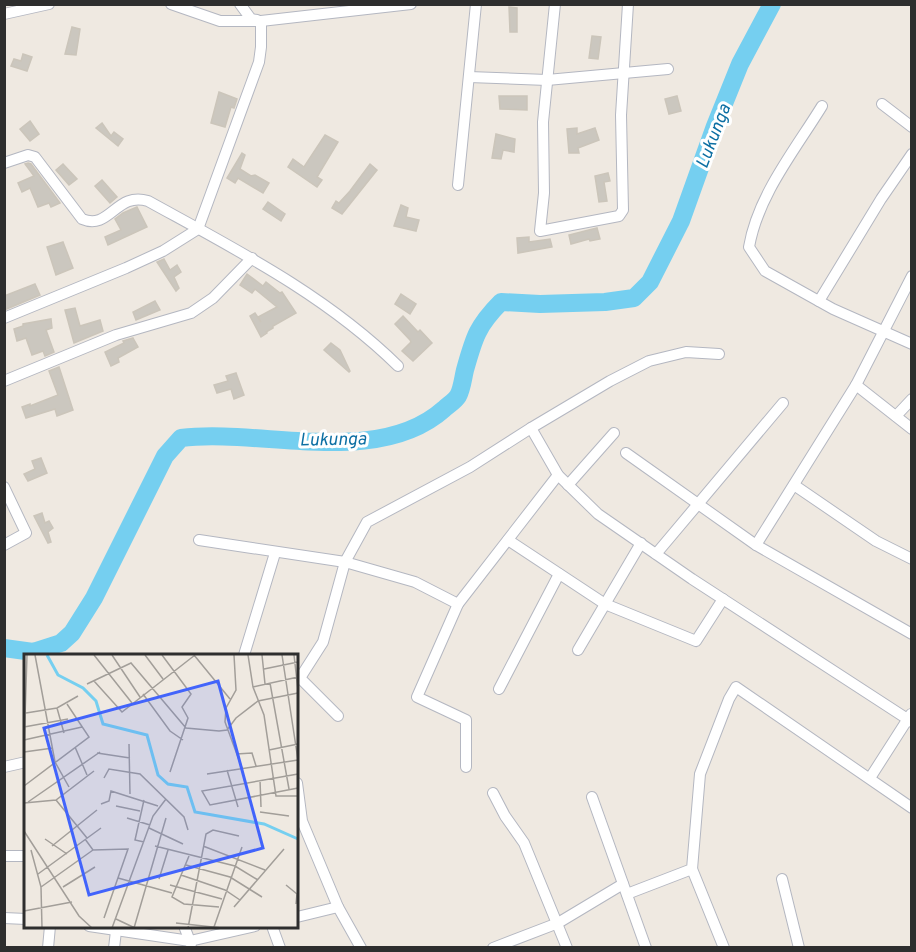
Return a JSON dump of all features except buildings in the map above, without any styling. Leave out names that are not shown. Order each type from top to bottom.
[{"type":"street","points":[[4,14],[49,4]]},
{"type":"street","points":[[171,4],[220,21],[261,21],[411,4]]},
{"type":"street","points":[[240,4],[250,19],[261,21]]},
{"type":"street","points":[[458,185],[476,4]]},
{"type":"street","points":[[555,4],[543,122],[544,193],[540,231],[619,216],[623,210],[621,115],[628,4]]},
{"type":"street","points":[[4,318],[126,268],[163,251],[198,229],[259,62],[261,21]]},
{"type":"street","points":[[469,77],[548,80],[668,69]]},
{"type":"street","points":[[882,104],[912,127]]},
{"type":"street","points":[[822,106],[762,202],[752,226],[749,247],[765,271],[819,301],[912,344]]},
{"type":"street","points":[[819,301],[912,153]]},
{"type":"street","points":[[4,163],[28,155],[35,157],[82,219],[90,222],[97,222],[128,200],[138,198],[148,201],[252,258],[332,310],[361,332],[398,366]]},
{"type":"street","points":[[4,381],[116,335],[192,313],[213,298],[252,258]]},
{"type":"street","points":[[756,545],[856,385],[912,276]]},
{"type":"street","points":[[338,716],[300,678],[323,642],[345,562],[367,522],[470,467],[610,381],[649,361],[686,352],[719,354]]},
{"type":"street","points":[[856,385],[912,429]]},
{"type":"street","points":[[896,416],[912,399]]},
{"type":"street","points":[[656,554],[783,403]]},
{"type":"street","points":[[531,428],[558,475],[598,514],[723,599],[910,718],[870,778]]},
{"type":"street","points":[[568,485],[614,433]]},
{"type":"street","points":[[626,453],[756,545],[912,634]]},
{"type":"street","points":[[466,767],[466,720],[417,697],[458,604],[558,475]]},
{"type":"street","points":[[794,485],[876,541],[912,559]]},
{"type":"street","points":[[4,487],[26,533],[4,545]]},
{"type":"street","points":[[199,540],[345,562],[415,582],[458,604]]},
{"type":"street","points":[[508,540],[605,604],[696,641],[723,599]]},
{"type":"street","points":[[578,650],[641,543]]},
{"type":"street","points":[[244,654],[275,553]]},
{"type":"street","points":[[499,688],[559,574]]},
{"type":"street","points":[[724,948],[692,869],[700,774],[729,699],[736,687],[912,808]]},
{"type":"street","points":[[4,767],[24,762]]},
{"type":"street","points":[[298,791],[302,821],[338,907],[360,948]]},
{"type":"street","points":[[493,793],[505,816],[524,843],[567,948]]},
{"type":"street","points":[[592,797],[646,948]]},
{"type":"street","points":[[4,855],[24,856]]},
{"type":"street","points":[[493,948],[558,923],[625,889],[692,869]]},
{"type":"street","points":[[782,879],[799,948]]},
{"type":"street","points":[[298,917],[338,907]]},
{"type":"street","points":[[4,918],[24,919]]},
{"type":"street","points":[[48,948],[50,928]]},
{"type":"street","points":[[96,928],[191,944],[251,928]]},
{"type":"street","points":[[184,928],[191,944]]},
{"type":"street","points":[[272,928],[280,948]]},
{"type":"street","points":[[114,948],[116,931]]},
{"type":"waterway","name":"Lukunga","points":[[4,648],[33,652],[61,643],[72,633],[94,598],[165,456],[181,438],[213,436],[318,442],[386,437],[417,427],[457,398],[477,333],[501,302],[540,304],[605,302],[634,298],[650,282],[681,221],[740,64],[772,4]]}]
